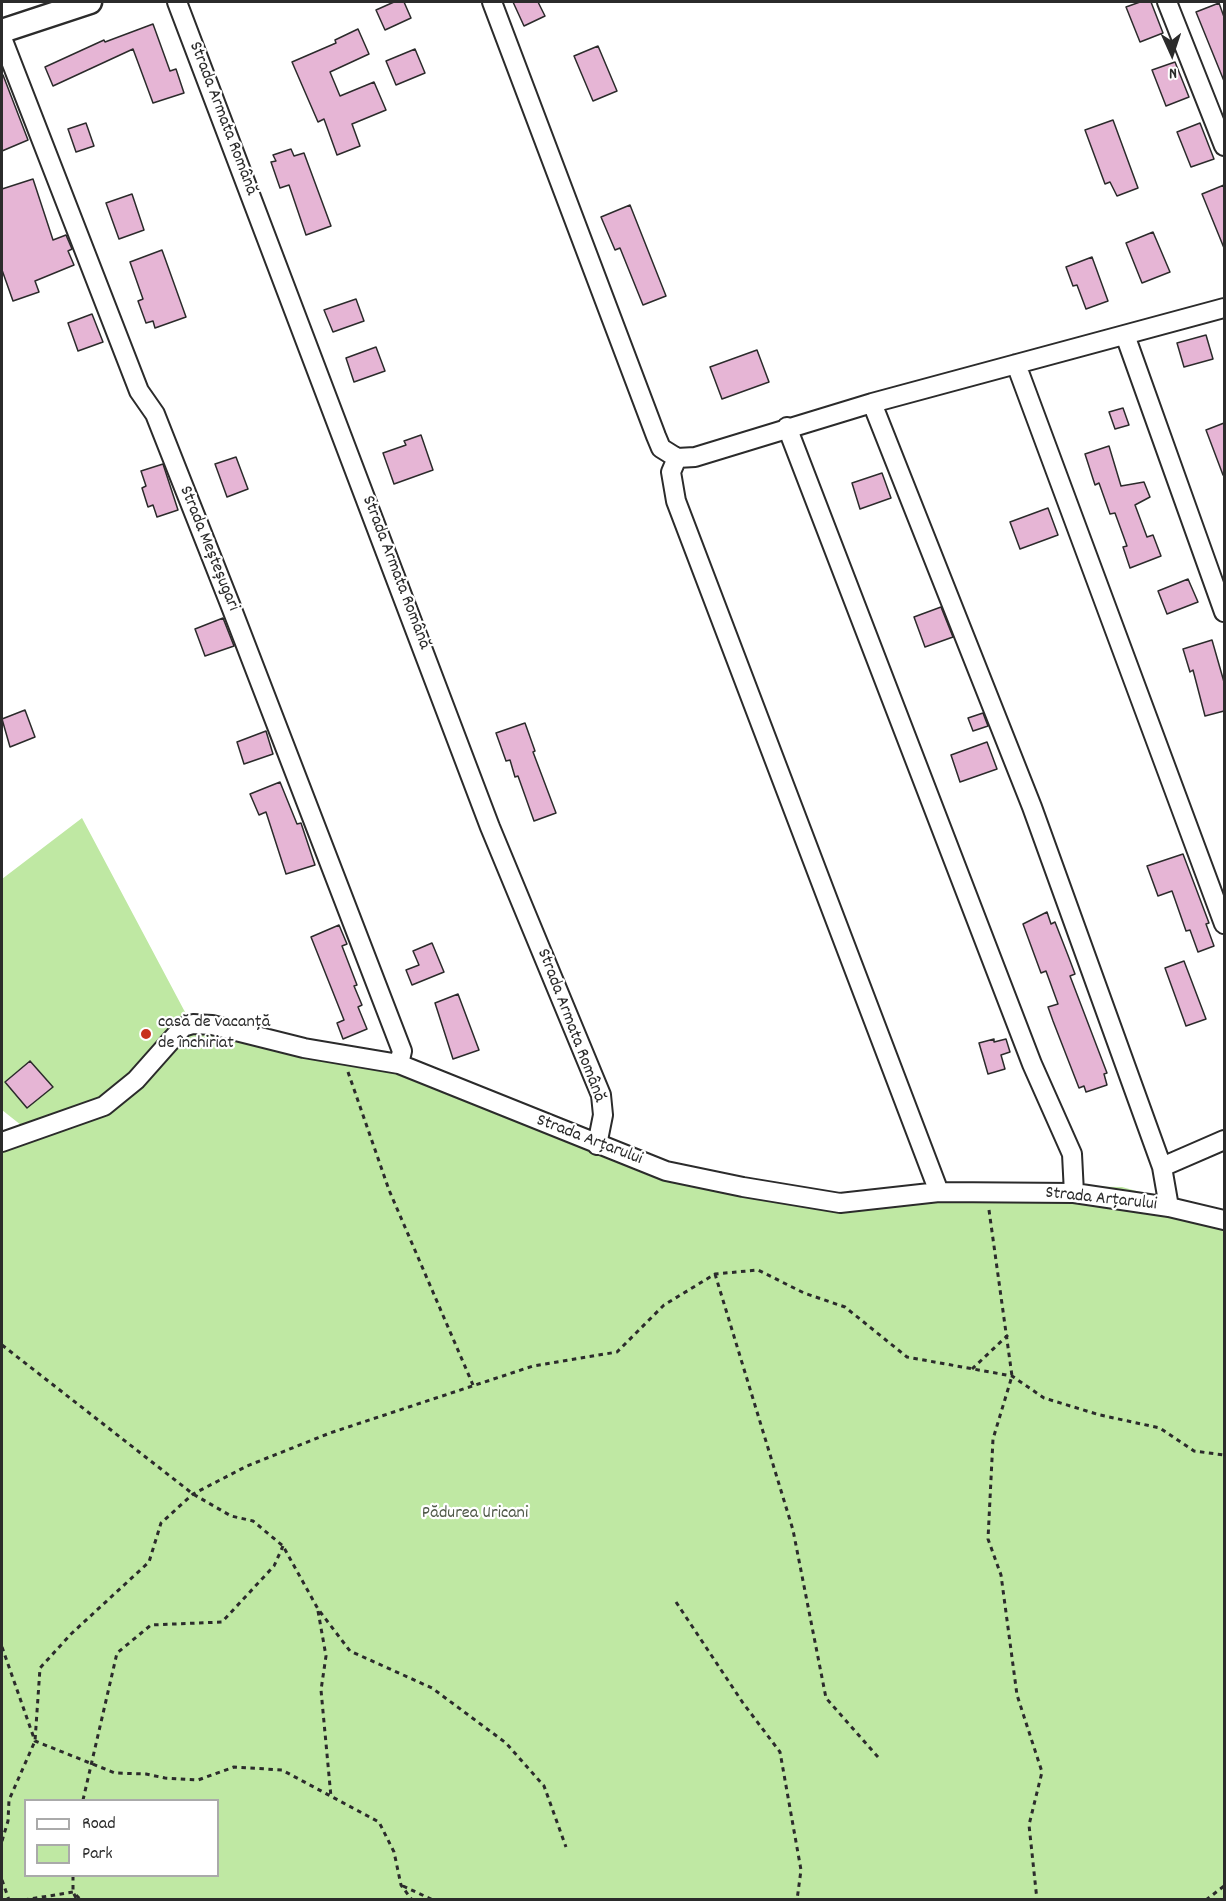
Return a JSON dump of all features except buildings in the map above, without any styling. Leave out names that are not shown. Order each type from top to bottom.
[{"type":"main road","points":[[2,31],[90,2]]},
{"type":"street","name":"Strada Armata Română","points":[[177,2],[490,827],[601,1095],[603,1115],[597,1145]]},
{"type":"street","points":[[492,2],[656,436],[662,448],[677,458],[695,457],[872,402],[1224,308]]},
{"type":"street","points":[[1167,2],[1224,146]]},
{"type":"street","name":"Strada Meșteșugari","points":[[2,39],[139,391],[155,414],[230,604],[402,1051],[399,1064]]},
{"type":"street","points":[[1125,335],[1224,612]]},
{"type":"street","points":[[1017,364],[1224,924]]},
{"type":"street","points":[[872,402],[1032,807],[1162,1167],[1168,1207]]},
{"type":"street","points":[[787,427],[1028,1052],[1072,1154],[1074,1192]]},
{"type":"street","points":[[677,458],[671,472],[676,501],[939,1192]]},
{"type":"street","name":"Strada Arțarului","points":[[2,1142],[104,1106],[136,1080],[161,1049],[188,1024],[225,1027],[342,1056],[399,1064],[666,1171],[819,1201],[840,1203],[939,1192],[1074,1192],[1168,1207],[1224,1220]]},
{"type":"street","points":[[1162,1167],[1224,1140]]},
{"type":"path","points":[[342,1056],[389,1190],[473,1385]]},
{"type":"path","points":[[988,1192],[1012,1376],[993,1439],[988,1539],[1001,1575],[1017,1695],[1042,1772],[1029,1825],[1037,1899]]},
{"type":"path","points":[[2,1841],[8,1821],[9,1800],[35,1742],[40,1668],[71,1634],[149,1562],[161,1523],[193,1494],[247,1466],[330,1432],[533,1366],[617,1352],[664,1305],[715,1274],[758,1270],[804,1293],[845,1307],[908,1357],[1012,1376],[1044,1398],[1100,1415],[1160,1428],[1194,1451],[1224,1455]]},
{"type":"path","points":[[715,1274],[793,1530],[826,1698],[878,1757]]},
{"type":"path","points":[[971,1369],[1008,1335]]},
{"type":"path","points":[[2,1345],[193,1494],[231,1516],[253,1521],[283,1546],[318,1610],[350,1651],[432,1688],[506,1743],[544,1786],[566,1847]]},
{"type":"path","points":[[83,1799],[117,1653],[151,1625],[222,1622],[274,1566],[283,1546]]},
{"type":"path","points":[[676,1602],[743,1703],[780,1752],[801,1870],[797,1899]]},
{"type":"path","points":[[318,1610],[326,1656],[321,1690],[331,1797]]},
{"type":"path","points":[[2,1647],[35,1742]]},
{"type":"path","points":[[35,1742],[115,1773],[198,1780],[234,1767],[282,1770],[379,1822],[394,1852],[401,1886],[412,1899]]},
{"type":"path","points":[[73,1877],[73,1892],[77,1899]]},
{"type":"path","points":[[2,1880],[9,1899]]},
{"type":"path","points":[[401,1886],[433,1899]]},
{"type":"path","points":[[1206,1899],[1224,1886]]},
{"type":"path","points":[[24,1899],[73,1892],[81,1899]]},
{"type":"green space","name":"Pădurea Uricani","points":[[82,818],[194,1029],[391,1068],[595,1149],[839,1198],[945,1184],[1122,1187],[1224,1215],[1224,1899],[2,1900],[2,1146],[26,1129],[2,1110],[2,879]]},
{"type":"place","name":"casă de vacanță de închiriat","points":[[146,1034]]}]
